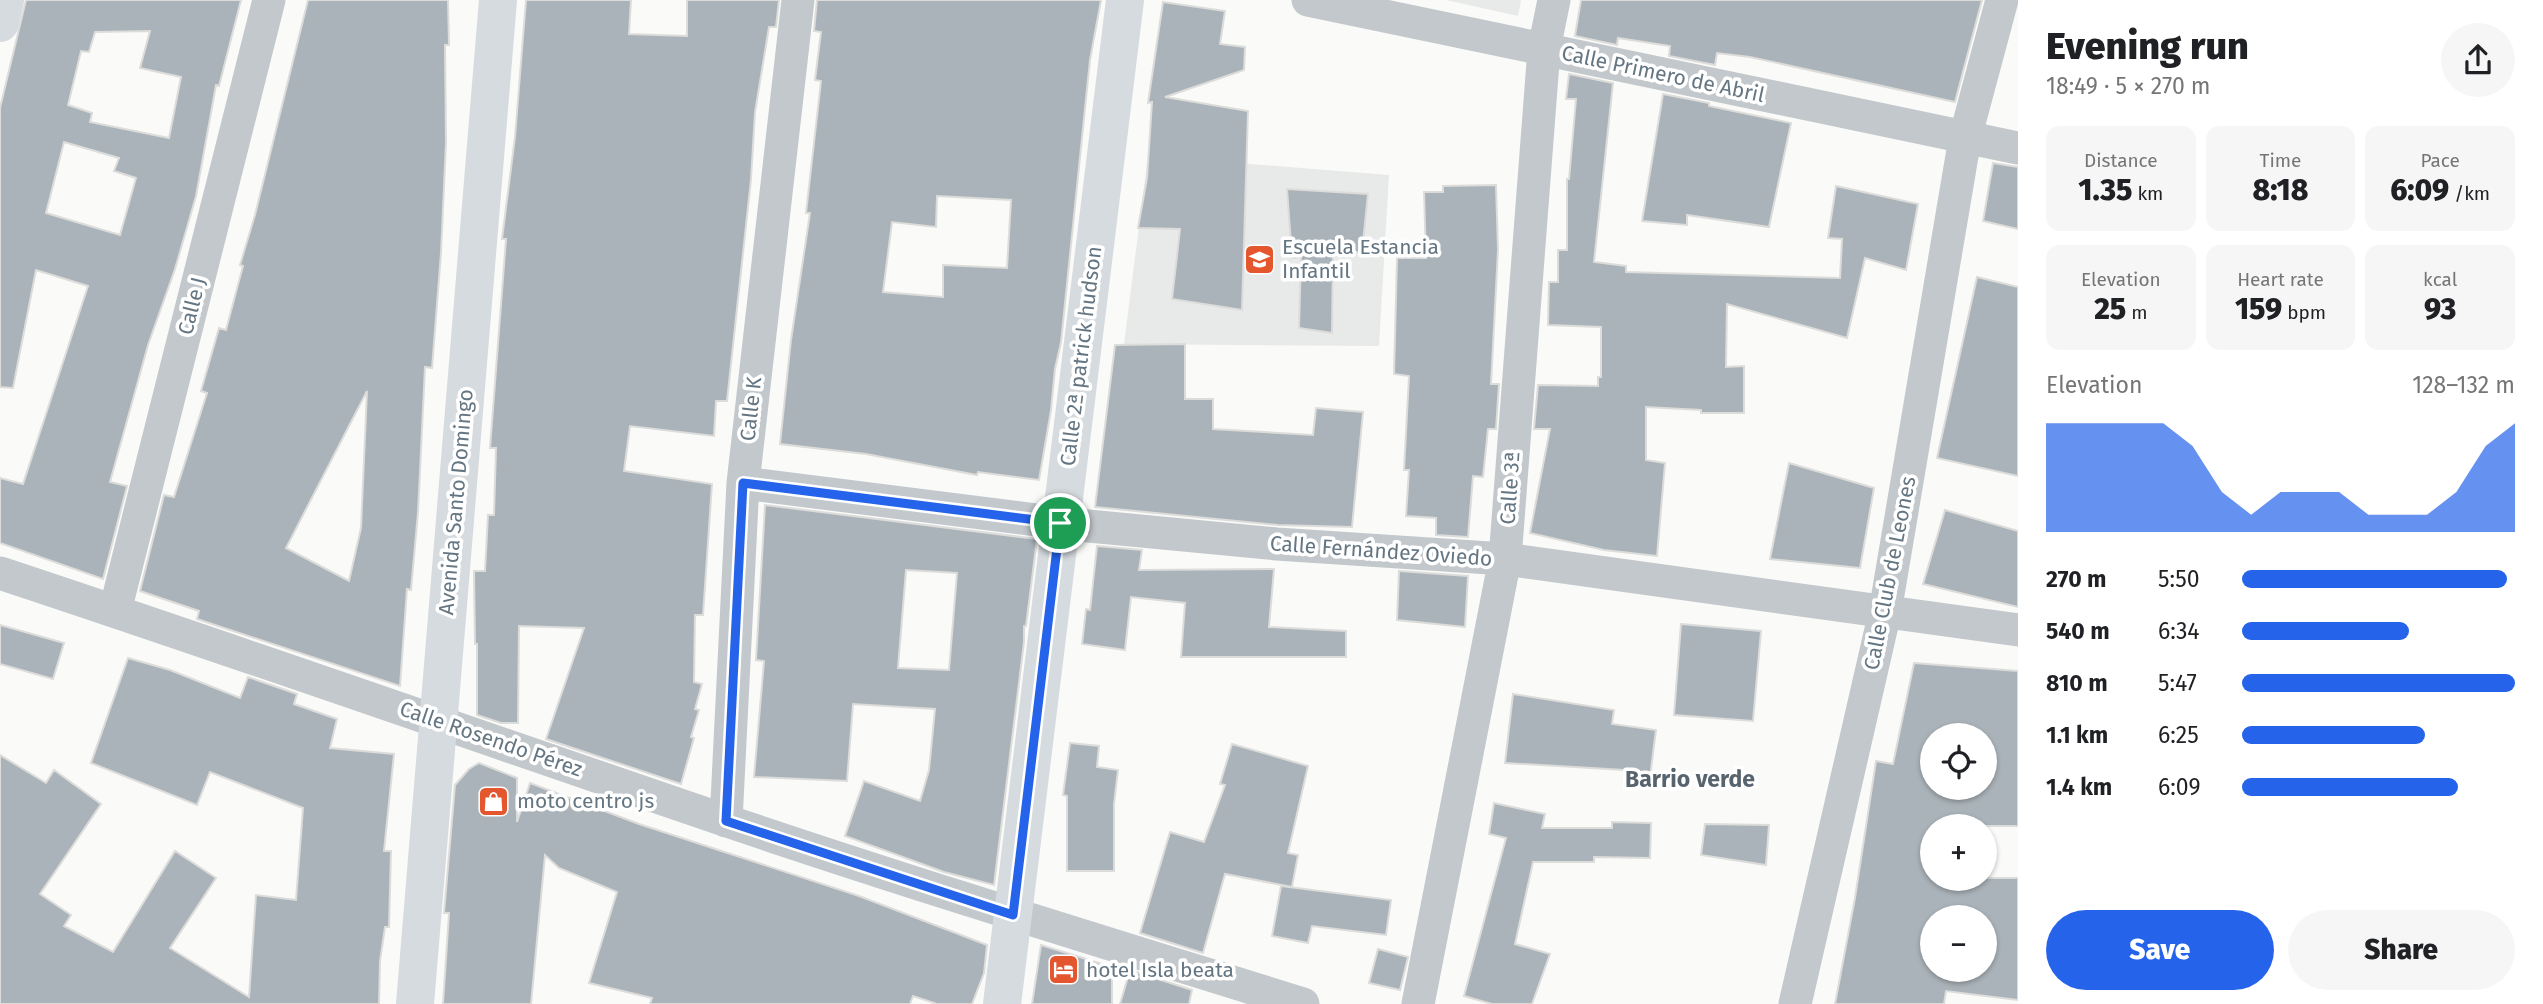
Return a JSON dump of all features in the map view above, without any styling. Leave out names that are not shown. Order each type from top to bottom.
[{"type":"main road","points":[[0,23],[5,0]]},
{"type":"main road","name":"Avenida Santo Domingo","points":[[415,1004],[498,0]]},
{"type":"main road","name":"Calle 2ª patrick hudson","points":[[1002,1004],[1125,0]]},
{"type":"street","name":"Calle J","points":[[115,611],[269,0]]},
{"type":"street","name":"Calle K","points":[[726,821],[743,483],[797,0]]},
{"type":"street","name":"Calle Primero de Abril","points":[[1308,0],[2018,148]]},
{"type":"street","name":"Calle 3ª","points":[[1418,1004],[1505,559],[1544,49],[1554,0]]},
{"type":"street","name":"Calle Club de Leones","points":[[1795,1004],[1885,612],[1965,138],[2002,0]]},
{"type":"street","name":"Calle Fernández Oviedo","points":[[743,483],[1060,523],[1278,544],[1505,559],[2018,630]]},
{"type":"street","name":"Calle Rosendo Pérez","points":[[0,573],[439,720],[726,821],[1013,915],[1303,1004]]},
{"type":"shaded area","points":[[1446,0],[1521,0],[1518,16]]},
{"type":"shaded area","name":"Escuela Estancia Infantil","points":[[1148,156],[1389,175],[1379,346],[1124,344]]},
{"type":"building","points":[[26,0],[241,0],[219,86],[216,85],[196,196],[175,269],[148,345],[110,482],[127,486],[103,579],[0,543],[0,478],[23,484],[88,286],[36,270],[13,388],[0,387],[0,108]],"holes":[[[150,31],[140,68],[181,77],[169,138],[90,122],[92,113],[68,105],[81,51],[89,52],[95,32]],[[64,142],[119,158],[114,171],[136,178],[120,235],[46,213]]]},
{"type":"building","points":[[308,0],[448,0],[449,45],[445,45],[446,142],[441,253],[432,368],[425,367],[418,512],[411,590],[407,589],[400,686],[197,619],[199,611],[140,591],[164,495],[174,497],[207,393],[201,391],[219,328],[226,330],[243,266],[240,265],[255,215]],"holes":[[[367,391],[361,528],[349,581],[286,548]]]},
{"type":"building","points":[[526,0],[631,0],[629,34],[687,36],[687,0],[779,0],[776,27],[769,27],[755,112],[751,179],[727,401],[716,401],[714,436],[630,426],[624,471],[712,484],[703,615],[695,615],[694,682],[702,684],[695,709],[699,710],[691,737],[694,738],[681,784],[546,739],[584,628],[519,626],[518,723],[501,723],[477,715],[474,571],[485,571],[488,515],[494,515],[496,448],[490,448],[506,239],[502,239],[515,137]]},
{"type":"building","points":[[817,0],[1101,0],[1090,60],[1061,342],[1039,480],[978,472],[977,475],[866,454],[780,444],[791,340],[810,213],[806,213],[821,81],[815,80],[821,32],[814,31]],"holes":[[[937,196],[1011,200],[1007,268],[943,265],[943,297],[883,292],[892,222],[936,227]]]},
{"type":"building","points":[[1581,0],[1982,0],[1955,102],[1750,57],[1717,53],[1715,65],[1669,56],[1670,46],[1618,38],[1617,45],[1575,36]]},
{"type":"building","points":[[1163,2],[1225,11],[1220,44],[1245,47],[1244,70],[1165,97],[1248,111],[1242,310],[1172,299],[1180,229],[1138,228],[1147,178],[1152,102],[1148,103]]},
{"type":"building","points":[[1569,74],[1613,83],[1594,262],[1626,266],[1626,272],[1840,278],[1842,239],[1828,238],[1836,186],[1918,204],[1906,270],[1865,258],[1847,338],[1727,304],[1726,367],[1744,366],[1744,413],[1701,413],[1701,410],[1646,407],[1646,460],[1665,463],[1657,556],[1604,550],[1530,533],[1550,429],[1534,429],[1538,385],[1598,386],[1598,377],[1601,377],[1601,327],[1548,325],[1549,282],[1558,282],[1558,250],[1567,250],[1567,179],[1576,99],[1566,99]]},
{"type":"building","points":[[1663,94],[1791,123],[1769,227],[1687,215],[1687,225],[1642,221]]},
{"type":"building","points":[[1993,163],[2018,167],[2018,229],[1983,221]]},
{"type":"building","points":[[1496,185],[1498,250],[1491,384],[1499,384],[1496,429],[1488,429],[1483,477],[1473,476],[1468,537],[1436,535],[1436,518],[1406,516],[1409,470],[1404,470],[1409,376],[1394,374],[1397,258],[1426,258],[1424,192],[1443,192],[1443,186]]},
{"type":"building","points":[[1287,189],[1368,194],[1362,252],[1333,254],[1332,333],[1299,328],[1301,257],[1292,258]]},
{"type":"building","points":[[1977,277],[2018,287],[2018,476],[1937,458]]},
{"type":"building","points":[[1185,344],[1185,399],[1213,399],[1213,429],[1313,435],[1316,408],[1363,412],[1352,527],[1278,525],[1095,507],[1115,345]]},
{"type":"building","points":[[1789,463],[1874,488],[1860,568],[1770,559]]},
{"type":"building","points":[[765,505],[1037,539],[1024,626],[994,885],[944,872],[845,836],[864,781],[920,801],[929,770],[935,709],[853,704],[847,781],[754,777],[764,661],[756,660]],"holes":[[[906,570],[957,573],[949,670],[898,668]]]},
{"type":"building","points":[[1945,510],[2018,531],[2018,607],[1923,584]]},
{"type":"building","points":[[1097,546],[1142,550],[1139,570],[1274,569],[1269,627],[1346,631],[1346,657],[1181,657],[1185,603],[1131,597],[1125,650],[1082,644],[1086,609],[1090,610]]},
{"type":"building","points":[[1399,571],[1468,576],[1465,627],[1397,620]]},
{"type":"building","points":[[1681,624],[1761,631],[1753,721],[1674,715]]},
{"type":"building","points":[[0,625],[64,643],[53,679],[0,664]]},
{"type":"building","points":[[128,658],[170,670],[240,698],[248,677],[297,694],[294,704],[337,719],[330,748],[394,754],[384,851],[391,851],[389,927],[385,927],[380,961],[379,1004],[0,1004],[0,755],[46,783],[54,770],[101,804],[40,894],[71,915],[64,926],[113,952],[175,851],[216,878],[170,948],[249,997],[256,895],[296,900],[303,808],[210,772],[197,805],[91,763]]},
{"type":"building","points":[[1914,663],[2018,671],[2018,826],[1997,826],[1997,814],[1920,814],[1920,891],[1997,891],[1997,878],[2018,878],[2018,1000],[1946,991],[1944,1004],[1835,1004],[1876,761],[1893,764]]},
{"type":"building","points":[[1513,694],[1614,710],[1612,724],[1656,730],[1650,777],[1624,774],[1624,770],[1505,763]]},
{"type":"building","points":[[1070,743],[1099,746],[1097,767],[1118,770],[1114,804],[1114,871],[1067,871],[1067,796],[1063,795]]},
{"type":"building","points":[[1232,744],[1308,766],[1288,853],[1298,855],[1292,887],[1225,874],[1203,953],[1140,933],[1170,832],[1204,842],[1225,785],[1220,784]]},
{"type":"building","points":[[479,763],[517,778],[517,822],[530,783],[639,824],[859,896],[987,945],[984,973],[972,1004],[937,1004],[913,996],[910,1004],[650,1004],[652,998],[589,983],[617,892],[559,868],[545,855],[531,1004],[443,1004],[449,913],[444,913],[455,785],[469,769]]},
{"type":"building","points":[[1494,803],[1545,814],[1542,828],[1612,828],[1612,822],[1651,823],[1650,858],[1594,857],[1594,862],[1533,862],[1515,944],[1550,954],[1532,1004],[1492,1004],[1464,996],[1506,838],[1489,834]]},
{"type":"building","points":[[1705,824],[1769,825],[1766,865],[1701,855]]},
{"type":"building","points":[[1281,886],[1391,900],[1386,935],[1312,926],[1308,943],[1272,936]]},
{"type":"building","points":[[1041,945],[1112,967],[1112,1004],[1032,1004]]},
{"type":"building","points":[[1378,949],[1408,957],[1400,990],[1369,983]]},
{"type":"building","points":[[1130,970],[1192,990],[1189,1004],[1120,1004]]},
{"type":"place","name":"Escuela Estancia Infantil","points":[[1259,259]]},
{"type":"place","name":"moto centro js","points":[[494,801]]},
{"type":"place","name":"hotel Isla beata","points":[[1063,970]]},
{"type":"district","name":"Barrio verde","points":[[1690,779]]},
{"type":"route","points":[[743,483],[1060,523],[1013,915],[726,821],[743,483]]}]
